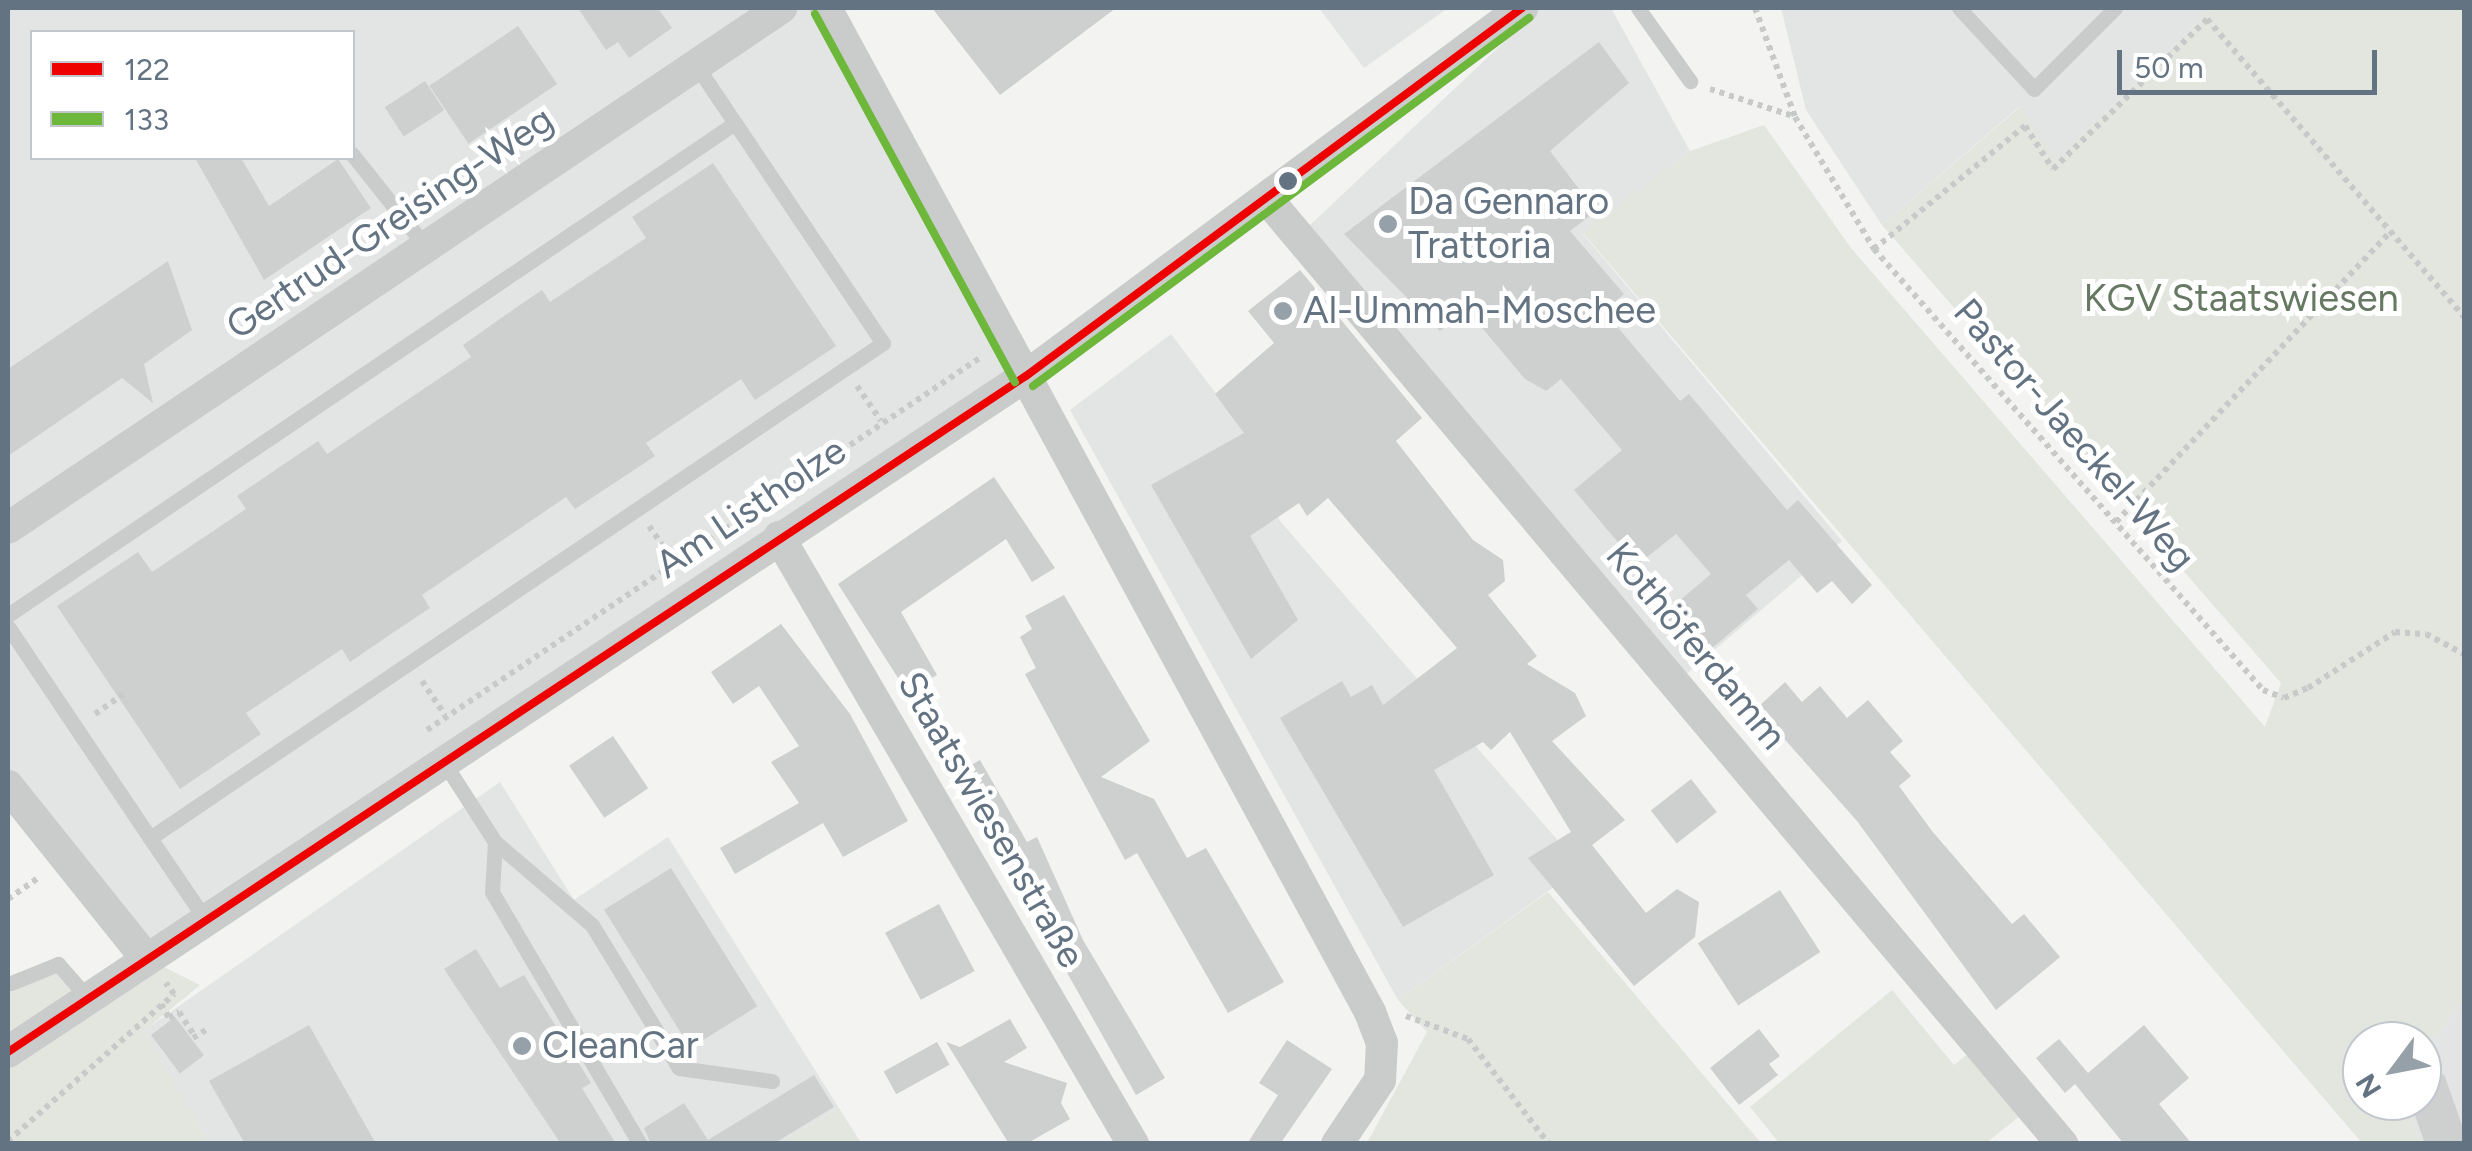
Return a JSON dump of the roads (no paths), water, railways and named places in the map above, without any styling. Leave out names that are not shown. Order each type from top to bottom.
[{"type":"street","name":"Gertrud-Greising-Weg","points":[[8,528],[781,8]]},
{"type":"street","points":[[826,8],[1370,1012],[1382,1043],[1380,1080],[1338,1144]]},
{"type":"street","name":"Am Listholze","points":[[8,1052],[88,997],[156,970],[204,919],[1026,376],[1522,8]]},
{"type":"street","name":"Kothöferdamm","points":[[1268,200],[2062,1144]]},
{"type":"street","points":[[8,497],[44,503]]},
{"type":"street","name":"Staatswiesenstraße","points":[[779,537],[1133,1144]]},
{"type":"street","points":[[8,786],[156,970]]},
{"type":"lane","points":[[1638,8],[1690,81]]},
{"type":"lane","points":[[1958,8],[2034,90],[2116,8]]},
{"type":"lane","points":[[150,838],[884,343],[696,65]]},
{"type":"lane","points":[[8,615],[735,123]]},
{"type":"lane","points":[[355,158],[426,248]]},
{"type":"lane","points":[[8,627],[204,919]]},
{"type":"lane","points":[[443,761],[494,842],[592,925],[679,1068],[772,1081]]},
{"type":"lane","points":[[494,842],[492,892],[640,1144]]},
{"type":"lane","points":[[11,983],[58,964],[88,997]]},
{"type":"place","name":"Da Gennaro Trattoria","points":[[1388,224]]},
{"type":"place","name":"Al-Ummah-Moschee","points":[[1283,311]]},
{"type":"place","name":"CleanCar","points":[[522,1046]]},
{"type":"park label","name":"KGV Staatswiesen","points":[[2241,299]]}]
